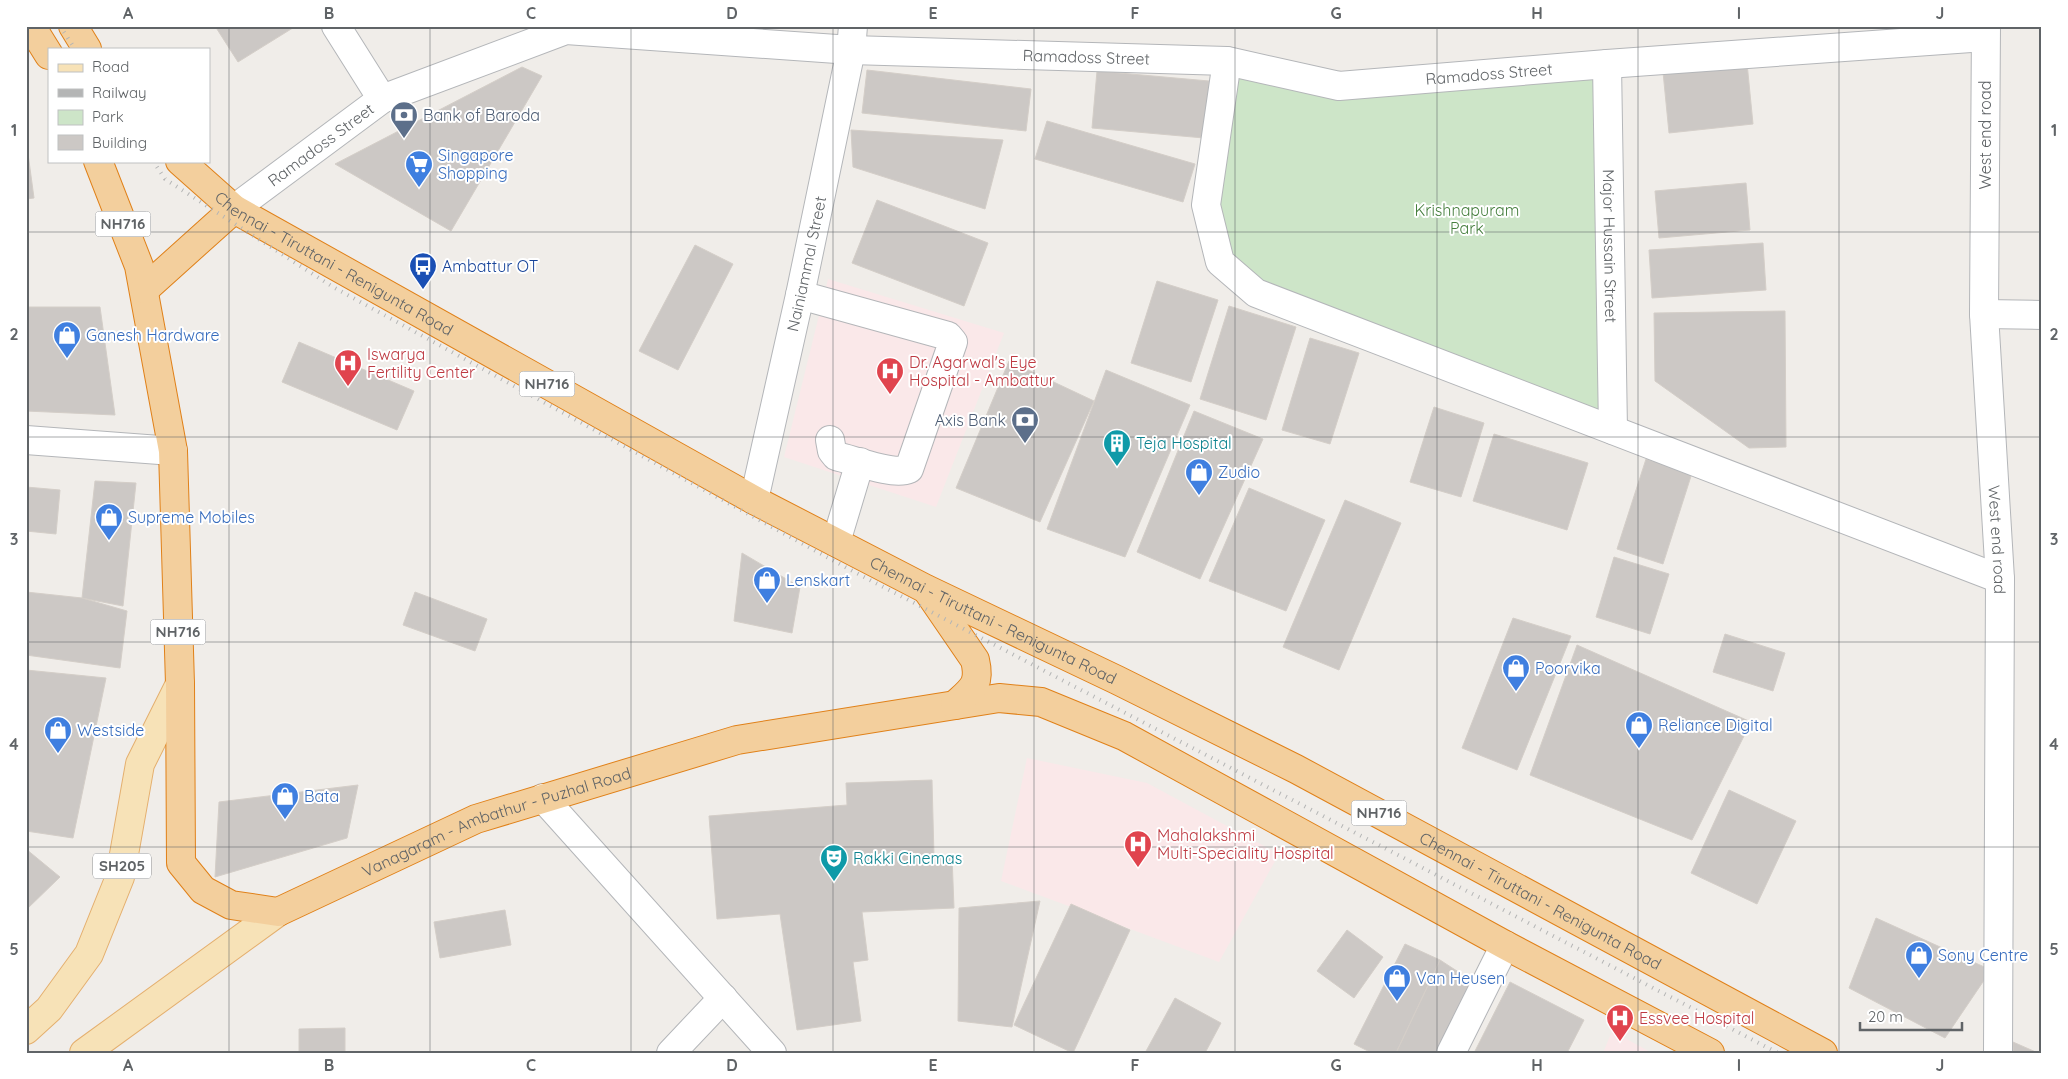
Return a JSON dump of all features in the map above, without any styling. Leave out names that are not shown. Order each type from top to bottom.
[{"type":"highway","points":[[31,26],[48,52]]},
{"type":"highway","points":[[73,26],[86,48]]},
{"type":"highway","name":"NH716","points":[[98,162],[140,266],[173,450],[180,684],[181,863],[203,890],[231,905],[278,912]]},
{"type":"highway","name":"Chennai - Tiruttani - Renigunta Road","points":[[181,162],[234,209],[754,500],[926,589],[1117,680],[1296,769],[1823,1053]]},
{"type":"highway","points":[[145,289],[234,209]]},
{"type":"highway","points":[[926,589],[975,660],[979,673],[975,686],[955,705]]},
{"type":"highway","points":[[955,705],[999,698],[1041,702],[1124,736],[1505,945],[1710,1053]]},
{"type":"highway","name":"Vanagaram - Ambathur - Puzhal Road","points":[[278,912],[476,819],[542,798],[737,740],[955,705]]},
{"type":"main road","name":"SH205","points":[[26,1030],[49,1009],[89,954],[120,877],[140,764],[180,684]]},
{"type":"main road","name":"Vanagaram - Ambathur - Puzhal Road","points":[[84,1053],[278,912]]},
{"type":"street","points":[[336,26],[382,99]]},
{"type":"street","name":"Ramadoss Street","points":[[234,209],[382,99],[566,30],[852,38],[1227,61],[1339,86],[1986,32]]},
{"type":"street","name":"West end road","points":[[1986,32],[1984,314],[2000,579],[1998,1053]]},
{"type":"street","name":"Nainiammal Street","points":[[754,500],[800,295],[852,38]]},
{"type":"street","points":[[1227,61],[1206,205],[1220,262],[1256,293],[2000,579]]},
{"type":"street","name":"Major Hussain Street","points":[[1607,64],[1613,430]]},
{"type":"street","points":[[800,295],[948,336],[953,342],[910,469],[903,472],[836,456],[832,451],[830,440]]},
{"type":"street","points":[[1984,314],[2042,315]]},
{"type":"street","points":[[26,440],[173,450]]},
{"type":"street","points":[[836,542],[860,462]]},
{"type":"street","points":[[542,798],[772,1053]]},
{"type":"street","points":[[1451,1053],[1505,945]]},
{"type":"street","points":[[671,1053],[723,998]]},
{"type":"shaded area","name":"Dr. Agarwal's Eye Hospital - Ambattur","points":[[828,279],[1004,333],[936,507],[784,457]]},
{"type":"shaded area","name":"Mahalakshmi Multi-Speciality Hospital","points":[[1027,758],[1147,783],[1279,854],[1219,962],[1001,881]]},
{"type":"shaded area","name":"Essvee Hospital","points":[[1612,1031],[1652,1053],[1603,1053]]},
{"type":"green space","name":"Krishnapuram Park","points":[[1236,74],[1599,76],[1604,414],[1273,291],[1233,262],[1216,209]]},
{"type":"building","points":[[215,26],[296,26],[238,62]]},
{"type":"building","points":[[1747,63],[1753,124],[1669,133],[1663,72]]},
{"type":"building","points":[[522,67],[542,76],[451,231],[335,164]]},
{"type":"building","points":[[867,70],[1031,89],[1026,131],[862,113]]},
{"type":"building","points":[[1097,71],[1209,81],[1204,138],[1092,128]]},
{"type":"building","points":[[1047,121],[1195,164],[1183,202],[1035,159]]},
{"type":"building","points":[[851,130],[1003,140],[985,209],[853,167]]},
{"type":"building","points":[[26,139],[34,198],[26,199]]},
{"type":"building","points":[[1746,183],[1750,230],[1659,238],[1655,191]]},
{"type":"building","points":[[877,200],[988,243],[964,306],[852,263]]},
{"type":"building","points":[[1763,243],[1766,290],[1652,298],[1649,250]]},
{"type":"building","points":[[695,245],[733,264],[678,370],[639,351]]},
{"type":"building","points":[[1157,281],[1218,300],[1191,382],[1131,363]]},
{"type":"building","points":[[1229,306],[1296,327],[1266,420],[1200,399]]},
{"type":"building","name":"Ganesh Hardware","points":[[26,307],[100,307],[115,415],[26,411]]},
{"type":"building","points":[[1785,311],[1786,447],[1749,448],[1655,381],[1654,313]]},
{"type":"building","points":[[1310,338],[1359,353],[1330,444],[1282,430]]},
{"type":"building","name":"Iswarya Fertility Center","points":[[299,342],[414,391],[397,430],[282,382]]},
{"type":"building","name":"Axis Bank","points":[[1009,361],[1094,401],[1040,522],[956,488]]},
{"type":"building","name":"Teja Hospital","points":[[1106,370],[1190,405],[1125,557],[1047,529]]},
{"type":"building","points":[[1434,407],[1484,423],[1461,497],[1410,482]]},
{"type":"building","name":"Zudio","points":[[1194,411],[1263,439],[1200,579],[1137,552]]},
{"type":"building","points":[[1494,434],[1588,463],[1567,530],[1473,501]]},
{"type":"building","points":[[1646,459],[1692,473],[1663,564],[1617,549]]},
{"type":"building","name":"Supreme Mobiles","points":[[95,481],[136,483],[123,606],[82,598]]},
{"type":"building","points":[[26,487],[60,490],[56,534],[26,531]]},
{"type":"building","points":[[1249,488],[1325,520],[1286,611],[1209,581]]},
{"type":"building","points":[[1345,500],[1401,523],[1339,670],[1283,647]]},
{"type":"building","name":"Lenskart","points":[[742,553],[800,587],[792,633],[734,621]]},
{"type":"building","points":[[1614,557],[1669,574],[1650,634],[1596,617]]},
{"type":"building","points":[[26,592],[82,598],[127,611],[120,668],[26,655]]},
{"type":"building","points":[[415,592],[487,619],[475,651],[403,625]]},
{"type":"building","name":"Poorvika","points":[[1513,618],[1571,636],[1517,770],[1462,748]]},
{"type":"building","points":[[1725,634],[1785,653],[1773,691],[1713,672]]},
{"type":"building","name":"Reliance Digital","points":[[1577,645],[1751,722],[1692,840],[1530,775]]},
{"type":"building","name":"Westside","points":[[26,670],[106,678],[73,838],[26,831]]},
{"type":"building","name":"Rakki Cinemas","points":[[932,780],[934,857],[952,856],[954,908],[862,912],[868,960],[853,962],[861,1021],[797,1030],[780,914],[717,919],[709,816],[847,805],[846,783]]},
{"type":"building","name":"Bata","points":[[358,785],[347,838],[215,877],[219,802]]},
{"type":"building","points":[[1729,790],[1796,821],[1757,904],[1691,873]]},
{"type":"building","points":[[26,849],[60,877],[26,910]]},
{"type":"building","points":[[1040,901],[1012,1027],[958,1021],[959,908]]},
{"type":"building","points":[[1071,904],[1130,930],[1073,1053],[1014,1025]]},
{"type":"building","points":[[505,910],[511,945],[440,958],[434,922]]},
{"type":"building","name":"Sony Centre","points":[[1876,918],[1991,970],[1945,1038],[1849,988]]},
{"type":"building","points":[[1347,930],[1383,957],[1354,998],[1317,971]]},
{"type":"building","name":"Van Heusen","points":[[1405,944],[1440,960],[1396,1053],[1372,1053],[1354,1044]]},
{"type":"building","points":[[1440,960],[1477,984],[1441,1053],[1396,1053]]},
{"type":"building","points":[[1510,982],[1584,1020],[1567,1053],[1474,1053]]},
{"type":"building","points":[[1175,998],[1221,1023],[1205,1053],[1145,1053]]},
{"type":"building","points":[[345,1028],[345,1053],[299,1053],[299,1029]]},
{"type":"building","points":[[2013,1042],[2038,1053],[2013,1053]]},
{"type":"railway","points":[[60,26],[74,48]]},
{"type":"railway","points":[[154,162],[165,179],[333,287],[847,568],[1778,1053]]},
{"type":"place","name":"Bank of Baroda","points":[[404,139]]},
{"type":"place","name":"Singapore Shopping","points":[[419,188]]},
{"type":"place","name":"Ambattur OT","points":[[423,290]]},
{"type":"place","name":"Ganesh Hardware","points":[[67,359]]},
{"type":"place","name":"Iswarya Fertility Center","points":[[348,387]]},
{"type":"place","name":"Dr. Agarwal's Eye Hospital - Ambattur","points":[[890,395]]},
{"type":"place","name":"Axis Bank","points":[[1025,444]]},
{"type":"place","name":"Teja Hospital","points":[[1117,467]]},
{"type":"place","name":"Zudio","points":[[1199,496]]},
{"type":"place","name":"Supreme Mobiles","points":[[109,541]]},
{"type":"place","name":"Lenskart","points":[[767,604]]},
{"type":"place","name":"Poorvika","points":[[1516,692]]},
{"type":"place","name":"Reliance Digital","points":[[1639,749]]},
{"type":"place","name":"Westside","points":[[58,754]]},
{"type":"place","name":"Bata","points":[[285,820]]},
{"type":"place","name":"Mahalakshmi Multi-Speciality Hospital","points":[[1138,868]]},
{"type":"place","name":"Rakki Cinemas","points":[[834,882]]},
{"type":"place","name":"Sony Centre","points":[[1919,979]]},
{"type":"place","name":"Van Heusen","points":[[1397,1002]]},
{"type":"place","name":"Essvee Hospital","points":[[1620,1042]]}]
